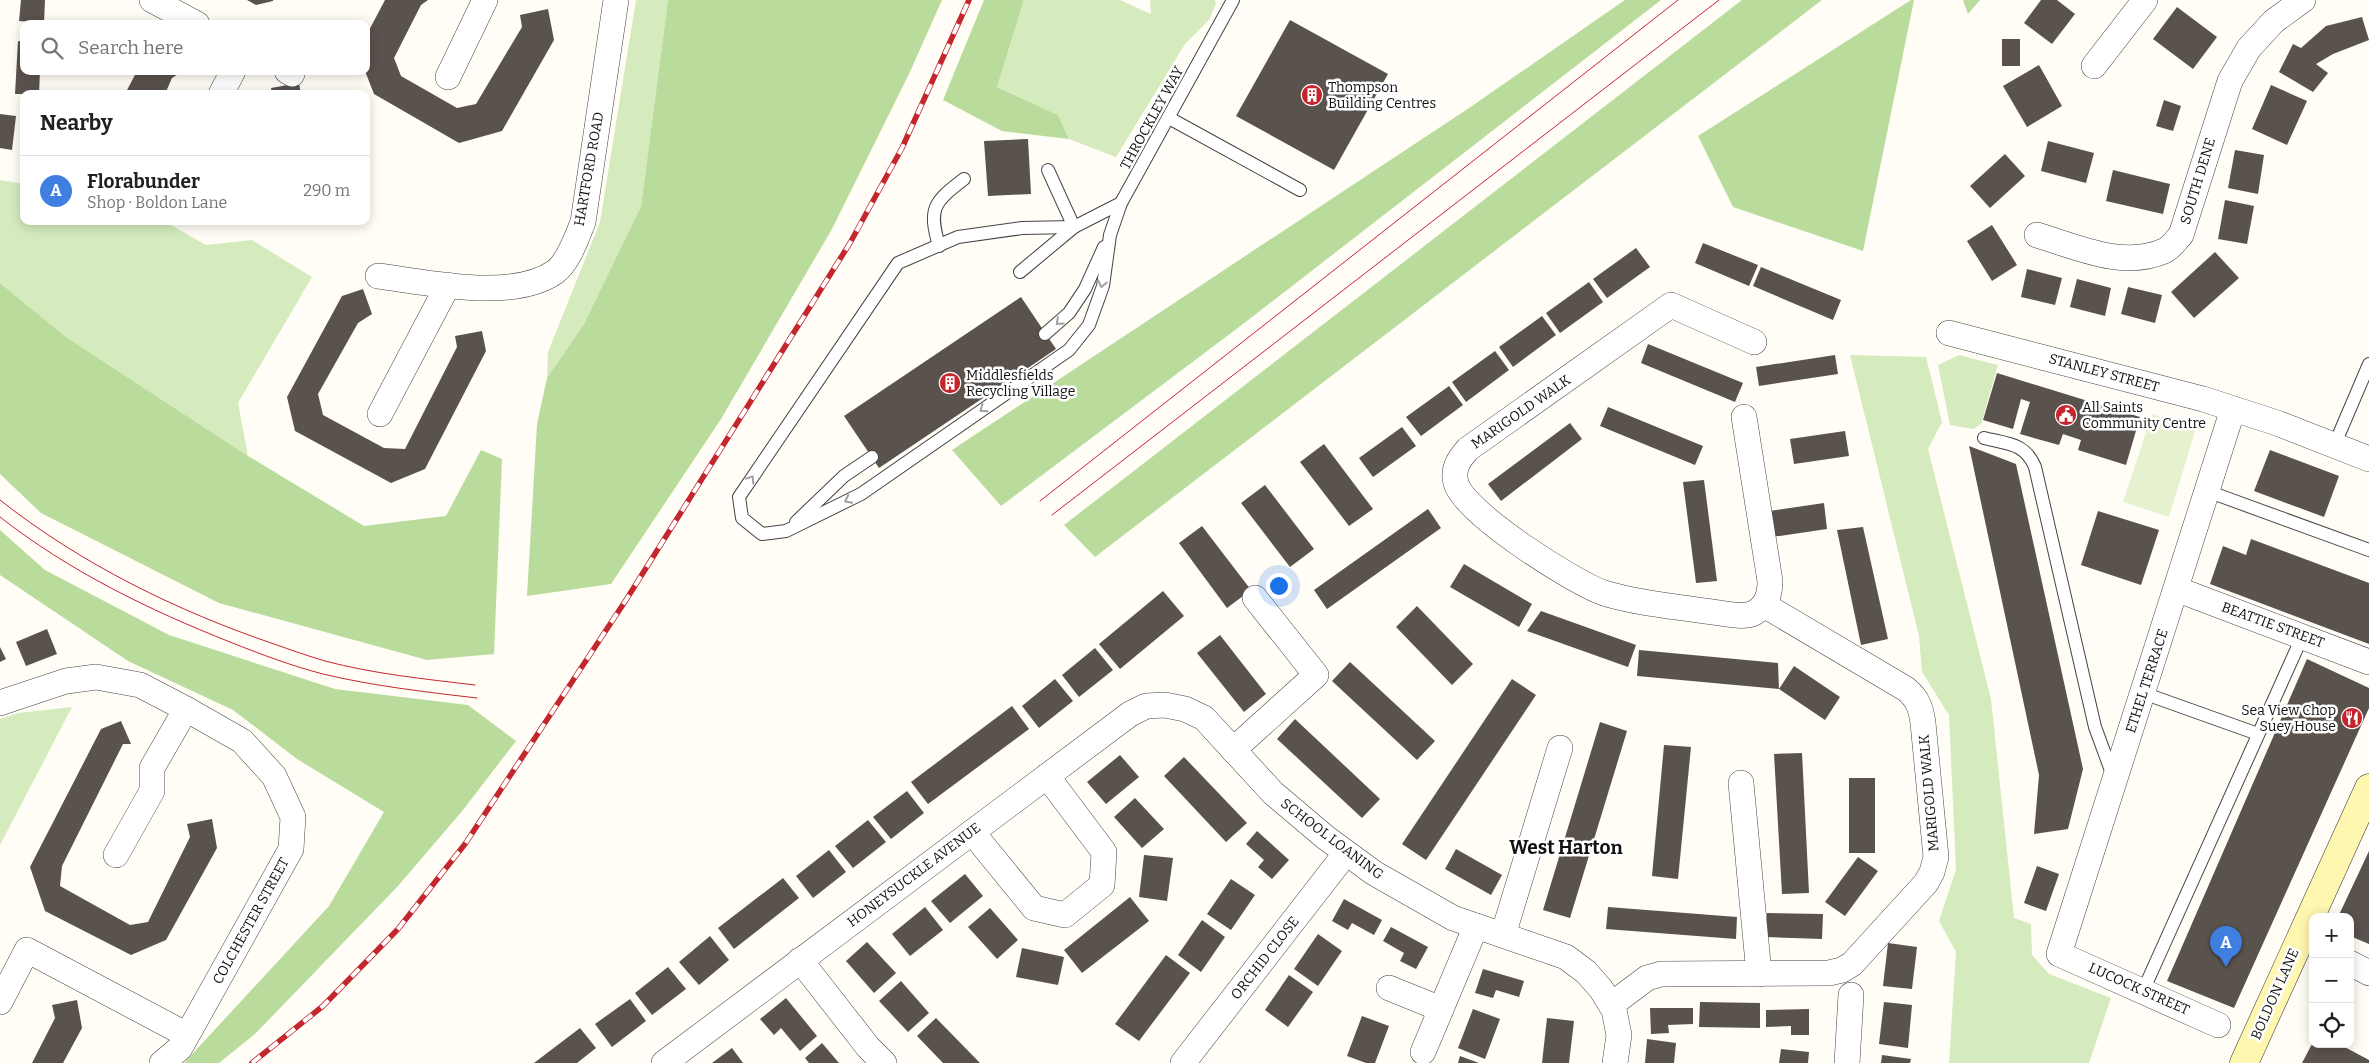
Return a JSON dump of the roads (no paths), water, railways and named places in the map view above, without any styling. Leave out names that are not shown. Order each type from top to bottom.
[{"type":"main road","name":"BOLDON LANE","points":[[2244,1063],[2307,939],[2369,788]]},
{"type":"street","points":[[152,0],[189,20]]},
{"type":"street","points":[[448,77],[485,0]]},
{"type":"street","name":"HARTFORD ROAD","points":[[378,276],[498,289],[524,285],[555,272],[572,249],[583,222],[616,0]]},
{"type":"street","points":[[2094,66],[2145,0]]},
{"type":"street","name":"SOUTH DENE","points":[[2037,235],[2107,256],[2138,258],[2166,250],[2182,235],[2230,81],[2249,48],[2274,21],[2300,1]]},
{"type":"street","points":[[223,90],[231,75]]},
{"type":"street","points":[[380,414],[448,285]]},
{"type":"street","name":"MARIGOLD WALK","points":[[1611,1005],[1647,978],[1661,974],[1829,973],[1842,970],[1852,964],[1926,884],[1936,857],[1921,709],[1915,697],[1906,689],[1764,605],[1753,614],[1738,615],[1664,605],[1604,593],[1576,580],[1524,548],[1478,511],[1456,485],[1454,471],[1459,459],[1468,450],[1671,305],[1754,342]]},
{"type":"street","name":"STANLEY STREET","points":[[1949,333],[2202,398],[2277,423],[2369,459]]},
{"type":"street","name":"ETHEL TERRACE","points":[[2060,954],[2234,409]]},
{"type":"street","points":[[1744,417],[1770,581],[1770,594],[1764,605]]},
{"type":"street","name":"BEATTIE STREET","points":[[2176,589],[2303,635],[2369,662]]},
{"type":"street","points":[[1233,750],[1316,675],[1255,598]]},
{"type":"street","name":"COLCHESTER STREET","points":[[0,703],[66,681],[96,677],[140,685],[186,708],[242,741],[274,776],[293,817],[291,849],[180,1048],[162,1063]]},
{"type":"street","name":"HONEYSUCKLE AVENUE","points":[[664,1063],[1130,714],[1146,706],[1165,704],[1172,706]]},
{"type":"street","name":"SCHOOL LOANING","points":[[1172,706],[1185,709],[1204,718],[1273,793],[1346,853],[1374,873],[1453,918],[1566,957],[1586,972],[1601,989],[1611,1005],[1619,1035],[1614,1063]]},
{"type":"street","points":[[116,855],[152,790],[152,768],[186,708]]},
{"type":"street","points":[[1503,935],[1560,748]]},
{"type":"street","points":[[972,832],[1034,908],[1065,915],[1102,884],[1104,852],[1047,776]]},
{"type":"street","points":[[1741,782],[1759,974]]},
{"type":"street","name":"ORCHID CLOSE","points":[[1183,1063],[1346,853]]},
{"type":"street","points":[[1423,1052],[1476,926]]},
{"type":"street","points":[[0,1002],[26,950],[187,1035]]},
{"type":"street","name":"LUCOCK STREET","points":[[2060,954],[2218,1025]]},
{"type":"street","points":[[800,960],[868,1047],[884,1063]]},
{"type":"street","points":[[2354,965],[2369,973]]},
{"type":"street","points":[[1389,988],[1441,1009]]},
{"type":"street","points":[[1847,1063],[1851,995]]},
{"type":"lane","name":"THROCKLEY WAY","points":[[1110,235],[1121,203],[1233,0]]},
{"type":"lane","points":[[1169,118],[1300,190]]},
{"type":"lane","points":[[1048,170],[1074,227]]},
{"type":"lane","points":[[939,246],[932,223],[934,208],[949,190],[964,179]]},
{"type":"lane","points":[[1020,272],[1074,227],[1121,203]]},
{"type":"lane","points":[[1074,227],[1022,228],[958,237],[898,263],[739,497],[742,518],[762,534],[786,531],[861,494],[1069,350],[1089,325],[1103,286],[1110,235]]},
{"type":"lane","points":[[1045,334],[1069,313],[1085,290],[1110,235]]},
{"type":"lane","points":[[2334,446],[2369,364]]},
{"type":"lane","points":[[1984,438],[2018,447],[2030,454],[2035,467],[2095,727],[2114,780]]},
{"type":"lane","points":[[786,531],[844,476],[872,457]]},
{"type":"lane","points":[[2207,491],[2369,550]]},
{"type":"lane","points":[[2143,991],[2303,635]]},
{"type":"lane","points":[[2143,693],[2258,734]]},
{"type":"tram line","points":[[1040,501],[1678,0]]},
{"type":"tram line","points":[[1052,515],[1719,0]]},
{"type":"tram line","points":[[0,500],[63,545],[97,565],[131,584],[202,617],[306,655],[343,666],[400,676],[475,685]]},
{"type":"tram line","points":[[0,517],[26,537],[110,588],[170,617],[276,660],[323,674],[361,682],[477,698]]},
{"type":"railway","points":[[252,1063],[323,1006],[398,929],[465,844],[626,600],[850,243],[902,148],[969,0]]},
{"type":"place","name":"Thompson Building Centres","points":[[1312,95]]},
{"type":"place","name":"Middlesfields Recycling Village","points":[[950,383]]},
{"type":"place","name":"All Saints Community Centre","points":[[2066,415]]},
{"type":"place","name":"Sea View Chop Suey House","points":[[2352,718]]},
{"type":"place","name":"Florabunder","points":[[2226,967]]},
{"type":"district","name":"West Harton","points":[[1566,847]]}]
